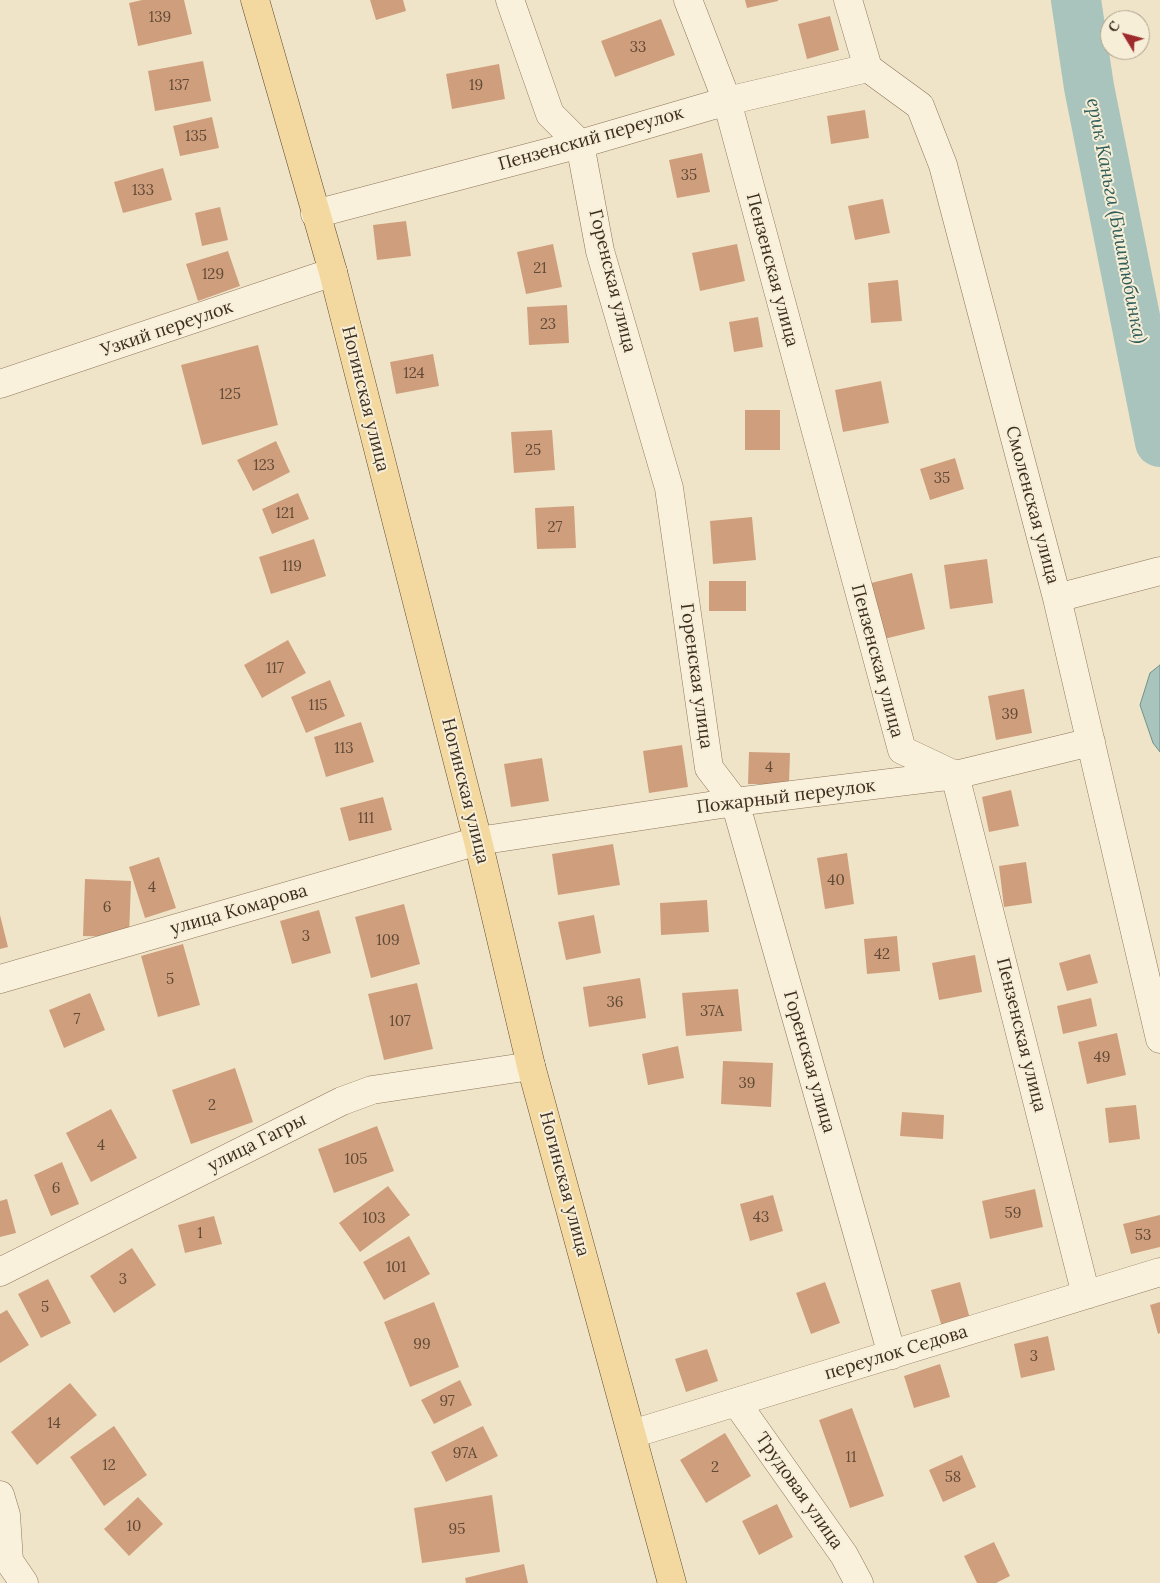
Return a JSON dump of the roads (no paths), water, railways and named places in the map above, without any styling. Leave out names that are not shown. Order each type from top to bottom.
[{"type":"main road","name":"Ногинская улица","points":[[255,0],[314,214],[333,272],[478,841],[531,1066],[672,1583]]},
{"type":"street","points":[[510,0],[550,114],[580,144]]},
{"type":"street","name":"Пензенская улица","points":[[688,0],[727,100],[902,750],[955,775],[1086,1295]]},
{"type":"street","points":[[848,0],[868,68]]},
{"type":"street","name":"Пензенский переулок","points":[[314,214],[580,144],[727,100],[868,68]]},
{"type":"street","name":"Смоленская улица","points":[[868,68],[920,106],[943,165],[1057,598],[1160,1039]]},
{"type":"street","name":"Горенская улица","points":[[580,144],[600,251],[669,488],[710,768],[735,802],[892,1355]]},
{"type":"street","name":"Узкий переулок","points":[[0,384],[333,272]]},
{"type":"street","points":[[1057,598],[1160,570]]},
{"type":"street","name":"Пожарный переулок","points":[[478,841],[735,802],[955,775],[1091,742]]},
{"type":"street","name":"улица Комарова","points":[[0,979],[478,841]]},
{"type":"street","name":"улица Гагры","points":[[0,1272],[342,1101],[372,1090],[531,1066]]},
{"type":"street","name":"переулок Седова","points":[[632,1434],[1160,1272]]},
{"type":"street","name":"Трудовая улица","points":[[736,1402],[844,1555],[859,1583]]},
{"type":"street","points":[[0,1495],[6,1515],[4,1564],[24,1583]]},
{"type":"water","points":[[1160,665],[1160,752],[1153,743],[1140,705],[1150,673]]},
{"type":"waterway","name":"ерик Каньга (Биштюбинка)","points":[[1076,0],[1089,87],[1160,442]]}]
